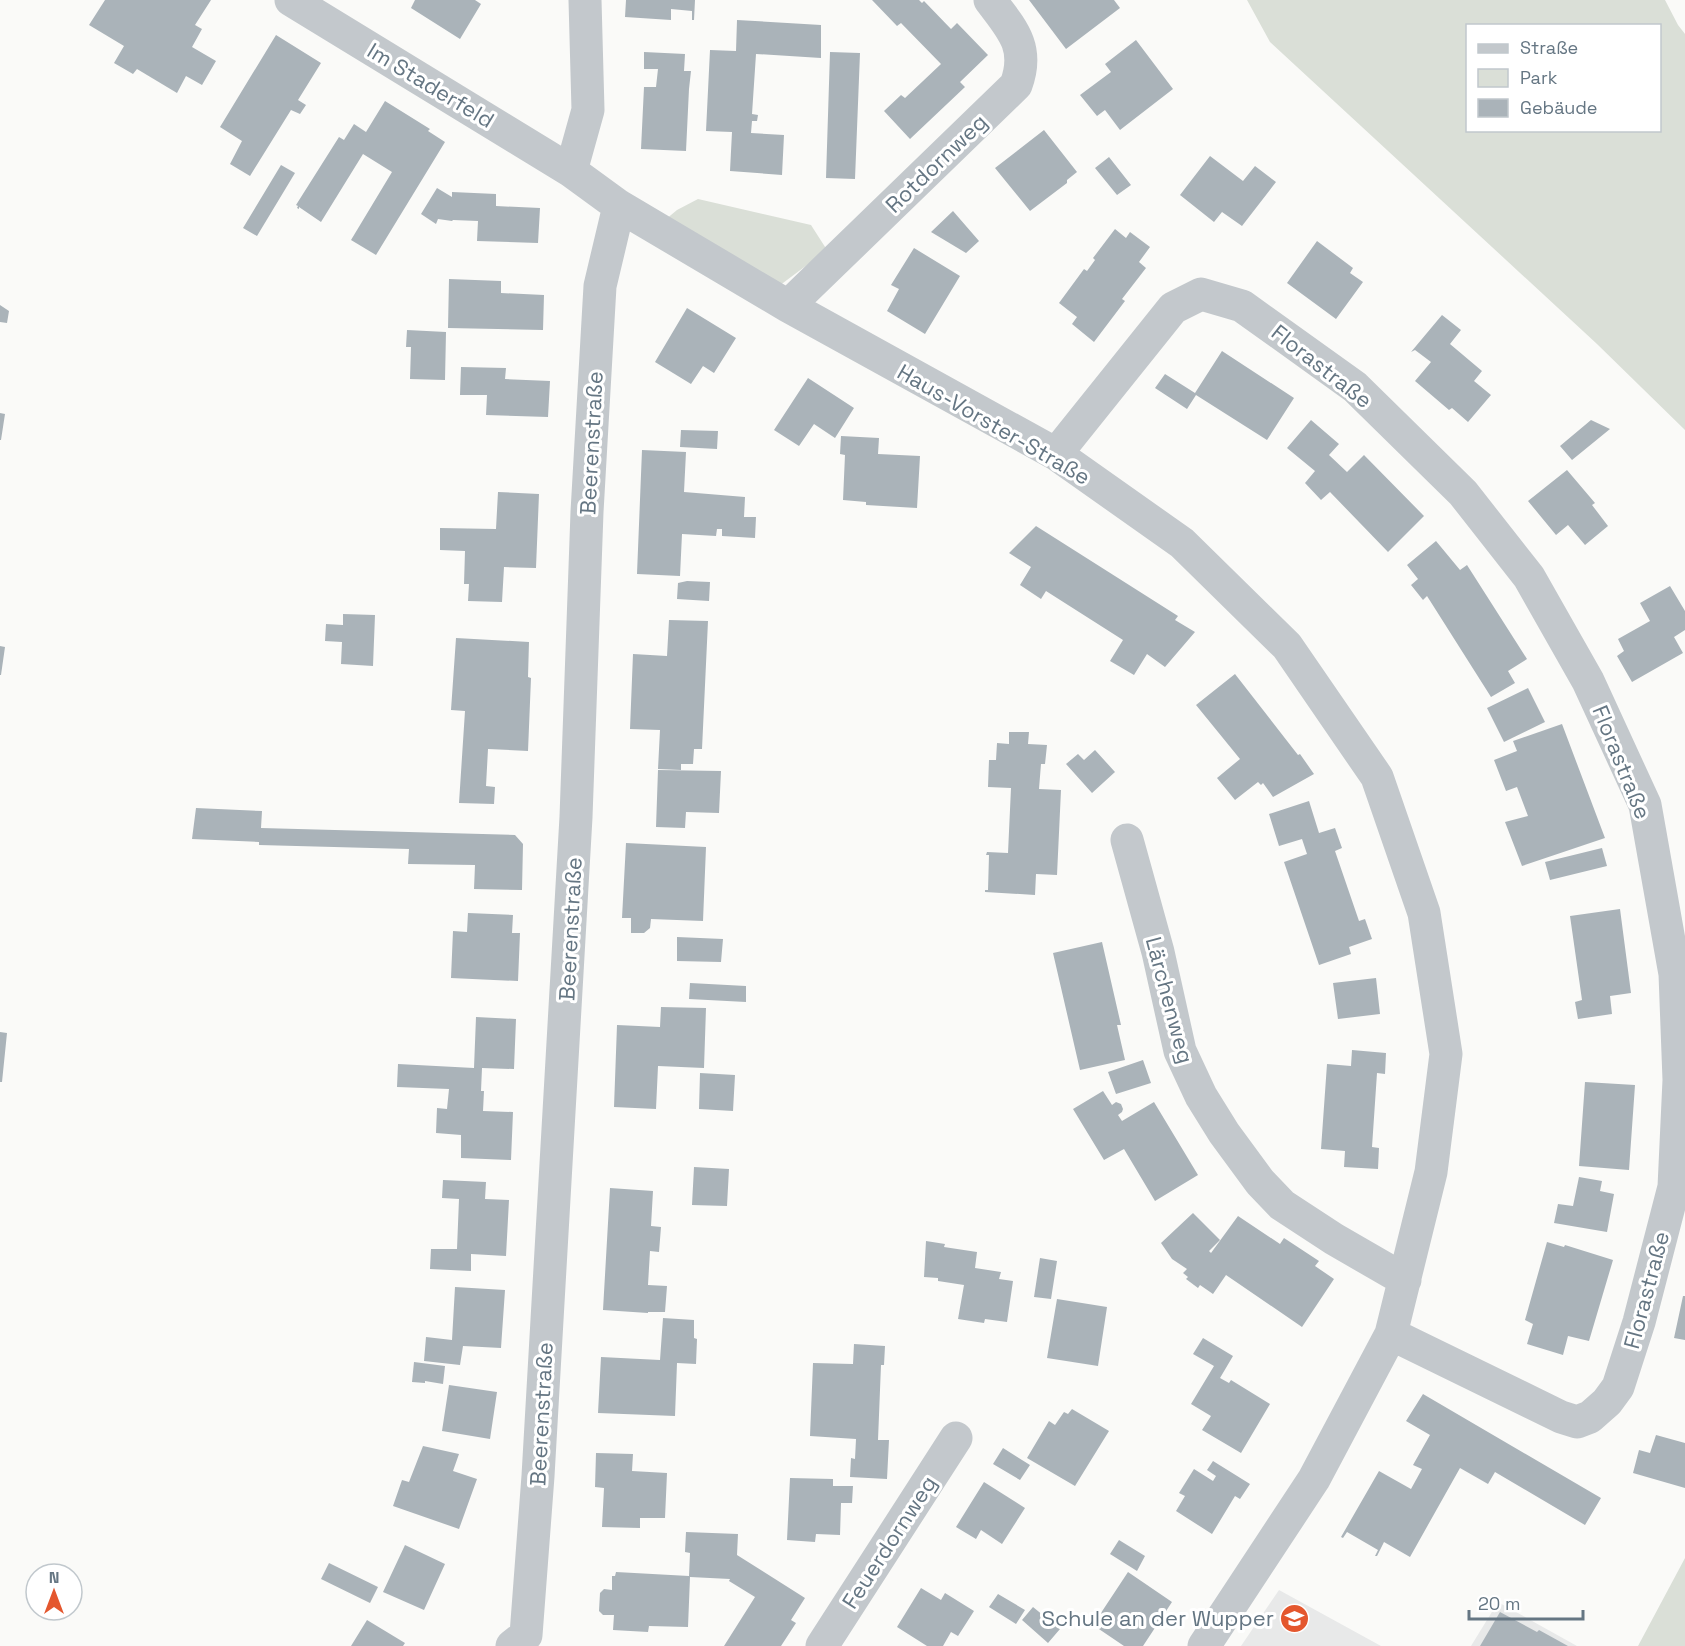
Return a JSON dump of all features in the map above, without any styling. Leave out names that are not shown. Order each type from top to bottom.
[{"type":"street","name":"Im Staderfeld","points":[[291,0],[571,171]]},
{"type":"street","points":[[571,171],[588,110],[585,0]]},
{"type":"street","name":"Rotdornweg","points":[[788,306],[1016,85],[1021,71],[1021,49],[1010,26],[990,0]]},
{"type":"street","name":"Haus-Vorster-Straße","points":[[571,171],[619,206],[788,306],[1056,454],[1182,543],[1287,646],[1377,777],[1424,913],[1446,1054],[1431,1172],[1391,1334],[1314,1479],[1203,1646]]},
{"type":"street","name":"Beerenstraße","points":[[525,1642],[538,1464],[576,818],[587,512],[600,286],[619,206]]},
{"type":"street","name":"Florastraße","points":[[1056,454],[1173,308],[1202,294],[1242,306],[1355,387],[1463,493],[1529,577],[1588,681],[1644,805],[1675,974],[1679,1080],[1674,1188],[1639,1322],[1618,1387],[1607,1402],[1590,1417],[1577,1422],[1561,1417],[1391,1334]]},
{"type":"street","name":"Lärchenweg","points":[[1127,840],[1158,952],[1180,1051],[1201,1096],[1218,1124],[1260,1182],[1282,1205],[1334,1239],[1405,1280]]},
{"type":"street","name":"Feuerdornweg","points":[[822,1646],[956,1438]]},
{"type":"shaded area","name":"Schule an der Wupper","points":[[1279,1590],[1381,1646],[1241,1646]]},
{"type":"shaded area","points":[[1498,1602],[1577,1646],[1471,1646]]},
{"type":"green space","points":[[1247,0],[1665,0],[1685,34],[1685,430],[1597,344],[1270,42]]},
{"type":"green space","points":[[698,199],[811,225],[827,250],[779,286],[665,220],[677,210]]},
{"type":"green space","points":[[1685,1558],[1685,1646],[1638,1646]]},
{"type":"building","points":[[105,0],[211,0],[195,25],[202,29],[192,47],[216,61],[202,85],[186,76],[177,93],[137,69],[133,74],[114,63],[124,46],[89,25]]},
{"type":"building","points":[[415,0],[475,0],[481,4],[460,39],[411,8]]},
{"type":"building","points":[[626,0],[695,0],[694,20],[692,20],[692,11],[671,9],[671,20],[625,17]]},
{"type":"building","points":[[872,0],[919,0],[922,3],[924,1],[951,29],[957,23],[988,55],[960,82],[965,87],[910,139],[884,111],[901,95],[905,98],[941,64],[901,23],[897,26]]},
{"type":"building","points":[[1029,0],[1114,0],[1120,8],[1066,49]]},
{"type":"building","points":[[737,20],[821,25],[821,58],[756,54],[752,114],[758,115],[757,121],[752,121],[751,133],[784,135],[782,175],[730,171],[732,132],[706,131],[710,50],[736,51]]},
{"type":"building","points":[[276,35],[321,63],[298,100],[306,105],[300,114],[291,110],[250,176],[230,164],[242,141],[220,127]]},
{"type":"building","points":[[1136,40],[1173,89],[1120,130],[1105,110],[1097,116],[1080,95],[1111,72],[1105,64]]},
{"type":"building","points":[[644,52],[685,54],[684,71],[691,71],[686,151],[641,149],[644,87],[656,87],[658,69],[644,69]]},
{"type":"building","points":[[830,52],[860,53],[855,179],[826,178]]},
{"type":"building","points":[[385,101],[430,129],[428,131],[445,142],[376,255],[351,240],[392,172],[363,154],[321,222],[299,207],[297,208],[296,205],[339,137],[344,140],[354,124],[366,132]]},
{"type":"building","points":[[1044,130],[1077,172],[1067,180],[1067,183],[1030,211],[995,168]]},
{"type":"building","points":[[1210,156],[1243,181],[1255,166],[1276,182],[1242,226],[1222,212],[1214,222],[1180,195]]},
{"type":"building","points":[[1109,157],[1131,185],[1117,195],[1095,168]]},
{"type":"building","points":[[281,165],[295,173],[257,236],[243,228]]},
{"type":"building","points":[[437,188],[452,197],[452,192],[496,194],[496,206],[540,208],[538,243],[477,241],[478,221],[438,219],[436,224],[421,214]]},
{"type":"building","points":[[953,211],[979,241],[966,253],[931,232]]},
{"type":"building","points":[[1115,229],[1126,238],[1130,232],[1150,247],[1139,262],[1146,268],[1122,299],[1125,301],[1094,342],[1072,324],[1077,317],[1059,303],[1084,269],[1087,271],[1095,260],[1093,258]]},
{"type":"building","points":[[1317,241],[1353,268],[1350,273],[1363,282],[1336,319],[1287,283]]},
{"type":"building","points":[[914,248],[960,276],[925,334],[887,311],[899,289],[891,285]]},
{"type":"building","points":[[449,279],[501,281],[501,293],[544,295],[543,330],[448,328]]},
{"type":"building","points":[[0,305],[9,311],[7,323],[0,322]]},
{"type":"building","points":[[687,308],[736,338],[714,373],[703,366],[691,384],[655,362]]},
{"type":"building","points":[[1442,315],[1461,330],[1450,344],[1482,371],[1474,381],[1491,395],[1468,422],[1452,408],[1449,410],[1415,381],[1431,362],[1415,350],[1411,352]]},
{"type":"building","points":[[407,330],[446,332],[445,380],[410,379],[411,347],[406,347]]},
{"type":"building","points":[[1222,351],[1294,398],[1267,440],[1196,395],[1187,409],[1155,388],[1165,374],[1195,393]]},
{"type":"building","points":[[461,367],[506,368],[505,379],[550,381],[548,417],[486,415],[487,395],[460,395]]},
{"type":"building","points":[[808,378],[854,408],[835,438],[814,424],[799,446],[774,430]]},
{"type":"building","points":[[0,413],[5,414],[1,440],[0,440]]},
{"type":"building","points":[[1311,420],[1339,444],[1329,455],[1347,472],[1364,455],[1424,516],[1388,552],[1330,492],[1321,500],[1305,483],[1315,471],[1287,448]]},
{"type":"building","points":[[1591,420],[1610,429],[1572,460],[1560,446]]},
{"type":"building","points":[[681,430],[718,431],[717,449],[680,447]]},
{"type":"building","points":[[841,436],[879,438],[878,454],[920,456],[917,508],[866,505],[866,502],[843,500],[845,455],[840,454]]},
{"type":"building","points":[[642,450],[686,452],[684,492],[745,497],[744,517],[756,517],[755,538],[722,536],[722,529],[717,529],[716,536],[682,534],[680,576],[637,574]]},
{"type":"building","points":[[1567,470],[1595,503],[1592,505],[1608,526],[1585,545],[1568,525],[1556,535],[1528,501]]},
{"type":"building","points":[[498,492],[539,494],[536,568],[504,567],[502,602],[468,601],[469,584],[464,584],[465,551],[440,550],[440,528],[496,529]]},
{"type":"building","points":[[1036,526],[1178,616],[1175,620],[1195,632],[1165,667],[1147,654],[1134,675],[1110,661],[1123,640],[1046,591],[1041,599],[1020,585],[1031,567],[1009,553]]},
{"type":"building","points":[[1436,541],[1460,570],[1467,565],[1527,659],[1508,671],[1515,683],[1491,697],[1427,596],[1423,600],[1411,585],[1418,579],[1407,565]]},
{"type":"building","points":[[710,582],[709,601],[677,599],[678,583]]},
{"type":"building","points":[[1670,586],[1685,611],[1685,630],[1674,637],[1683,653],[1632,682],[1617,656],[1624,651],[1618,639],[1650,621],[1640,603]]},
{"type":"building","points":[[343,614],[375,615],[373,666],[341,664],[342,642],[325,641],[326,624],[343,625]]},
{"type":"building","points":[[669,620],[708,621],[702,749],[694,749],[693,764],[681,764],[681,770],[658,769],[660,730],[630,729],[633,654],[667,656]]},
{"type":"building","points":[[456,638],[529,642],[528,677],[531,678],[528,751],[488,749],[486,786],[495,787],[494,804],[459,803],[465,711],[451,710]]},
{"type":"building","points":[[0,646],[5,647],[1,675],[0,675]]},
{"type":"building","points":[[1235,674],[1314,774],[1273,797],[1263,783],[1261,785],[1258,782],[1235,800],[1217,778],[1240,759],[1196,705]]},
{"type":"building","points":[[1528,688],[1545,722],[1504,742],[1487,708]]},
{"type":"building","points":[[1562,724],[1605,838],[1522,866],[1505,822],[1528,816],[1517,787],[1506,791],[1494,760],[1517,751],[1513,741]]},
{"type":"building","points":[[1009,732],[1029,732],[1028,744],[1047,745],[1045,764],[1041,764],[1039,789],[1061,790],[1057,875],[1036,874],[1035,895],[985,892],[988,890],[989,855],[986,855],[987,852],[1008,853],[1011,788],[988,787],[989,760],[996,760],[997,743],[1009,744]]},
{"type":"building","points":[[1095,750],[1115,772],[1092,793],[1066,764],[1078,754],[1084,760]]},
{"type":"building","points":[[658,770],[721,771],[719,813],[686,812],[685,828],[656,827]]},
{"type":"building","points":[[1309,801],[1319,833],[1335,828],[1342,848],[1335,851],[1359,921],[1365,919],[1372,939],[1349,947],[1351,954],[1319,965],[1284,862],[1307,854],[1302,839],[1279,846],[1269,814]]},
{"type":"building","points":[[196,808],[262,811],[261,828],[515,835],[523,844],[522,890],[474,889],[475,865],[408,864],[409,849],[259,845],[259,842],[192,839]]},
{"type":"building","points":[[626,843],[706,847],[703,921],[651,919],[650,928],[644,933],[631,933],[631,918],[622,918]]},
{"type":"building","points":[[1602,848],[1607,866],[1550,880],[1545,862]]},
{"type":"building","points":[[1620,909],[1631,993],[1610,996],[1612,1014],[1578,1019],[1575,1002],[1582,1000],[1570,916]]},
{"type":"building","points":[[468,913],[513,915],[512,933],[520,933],[518,981],[451,978],[453,931],[467,932]]},
{"type":"building","points":[[677,937],[723,939],[721,962],[677,961]]},
{"type":"building","points":[[1102,942],[1121,1025],[1117,1025],[1125,1060],[1080,1070],[1053,953]]},
{"type":"building","points":[[1376,978],[1380,1014],[1338,1019],[1333,983]]},
{"type":"building","points":[[690,983],[746,986],[746,1002],[689,999]]},
{"type":"building","points":[[661,1007],[706,1008],[704,1068],[658,1066],[656,1109],[614,1107],[617,1025],[660,1027]]},
{"type":"building","points":[[476,1017],[516,1019],[514,1069],[482,1068],[481,1091],[484,1091],[483,1111],[513,1112],[511,1160],[461,1158],[461,1135],[436,1133],[437,1108],[447,1109],[449,1089],[397,1087],[398,1064],[474,1068]]},
{"type":"building","points":[[0,1032],[7,1033],[2,1082],[0,1082]]},
{"type":"building","points":[[1352,1050],[1386,1053],[1385,1074],[1377,1073],[1372,1147],[1379,1148],[1378,1169],[1344,1167],[1345,1151],[1321,1149],[1327,1064],[1351,1066]]},
{"type":"building","points":[[1143,1060],[1151,1083],[1116,1094],[1108,1072]]},
{"type":"building","points":[[700,1073],[735,1075],[733,1111],[699,1109]]},
{"type":"building","points":[[1585,1082],[1635,1085],[1629,1170],[1579,1166]]},
{"type":"building","points":[[1103,1091],[1112,1105],[1116,1102],[1121,1104],[1123,1109],[1118,1115],[1122,1121],[1154,1102],[1198,1175],[1155,1201],[1124,1149],[1104,1160],[1073,1109]]},
{"type":"building","points":[[694,1167],[729,1169],[727,1206],[692,1205]]},
{"type":"building","points":[[1579,1177],[1602,1181],[1600,1191],[1614,1194],[1607,1232],[1554,1223],[1558,1204],[1573,1206]]},
{"type":"building","points":[[443,1180],[486,1182],[485,1199],[509,1200],[506,1256],[471,1254],[471,1271],[430,1269],[431,1249],[457,1249],[459,1199],[442,1198]]},
{"type":"building","points":[[610,1188],[653,1191],[651,1226],[661,1227],[659,1252],[650,1251],[648,1285],[667,1286],[665,1312],[603,1310]]},
{"type":"building","points":[[1193,1213],[1220,1240],[1209,1251],[1211,1253],[1238,1216],[1280,1244],[1284,1238],[1319,1261],[1315,1266],[1334,1279],[1302,1327],[1226,1275],[1213,1294],[1200,1285],[1198,1288],[1186,1279],[1188,1277],[1183,1273],[1187,1269],[1172,1259],[1161,1243]]},
{"type":"building","points":[[926,1241],[945,1244],[944,1247],[977,1252],[975,1268],[1001,1272],[999,1279],[1013,1281],[1007,1322],[985,1319],[984,1323],[958,1319],[964,1285],[924,1277]]},
{"type":"building","points":[[1547,1242],[1564,1247],[1565,1245],[1613,1260],[1589,1341],[1568,1336],[1563,1355],[1527,1344],[1533,1324],[1525,1320]]},
{"type":"building","points":[[1040,1258],[1057,1261],[1051,1299],[1034,1297]]},
{"type":"building","points":[[455,1287],[505,1290],[501,1348],[463,1346],[460,1365],[424,1361],[426,1337],[452,1340]]},
{"type":"building","points":[[1683,1296],[1685,1296],[1685,1340],[1674,1338]]},
{"type":"building","points":[[1057,1299],[1107,1307],[1098,1366],[1047,1358]]},
{"type":"building","points":[[663,1318],[694,1320],[694,1338],[697,1339],[696,1364],[677,1363],[675,1416],[598,1413],[601,1357],[660,1360]]},
{"type":"building","points":[[1203,1338],[1233,1356],[1220,1378],[1229,1383],[1231,1380],[1270,1404],[1241,1453],[1202,1430],[1211,1416],[1191,1404],[1214,1366],[1193,1354]]},
{"type":"building","points":[[854,1344],[885,1346],[884,1365],[881,1365],[878,1440],[889,1440],[887,1479],[850,1477],[851,1458],[855,1459],[856,1439],[810,1436],[813,1363],[853,1364]]},
{"type":"building","points":[[414,1362],[445,1366],[443,1384],[425,1381],[425,1383],[412,1382]]},
{"type":"building","points":[[449,1385],[497,1392],[490,1439],[442,1431]]},
{"type":"building","points":[[1423,1394],[1601,1498],[1585,1525],[1495,1472],[1488,1484],[1460,1468],[1410,1557],[1384,1542],[1375,1556],[1378,1550],[1347,1532],[1343,1538],[1341,1537],[1379,1471],[1411,1489],[1422,1469],[1413,1465],[1430,1435],[1406,1421]]},
{"type":"building","points":[[1072,1409],[1109,1431],[1075,1486],[1027,1458],[1049,1421],[1055,1425],[1064,1412],[1068,1414]]},
{"type":"building","points":[[1656,1435],[1685,1443],[1685,1488],[1633,1473],[1639,1450],[1650,1453]]},
{"type":"building","points":[[423,1446],[459,1454],[453,1471],[477,1479],[459,1529],[393,1506],[402,1480],[409,1482]]},
{"type":"building","points":[[1003,1448],[1030,1465],[1020,1480],[993,1464]]},
{"type":"building","points":[[596,1453],[633,1454],[632,1471],[667,1473],[665,1518],[640,1518],[640,1528],[602,1527],[604,1488],[595,1487]]},
{"type":"building","points":[[1213,1461],[1250,1484],[1240,1499],[1235,1496],[1212,1534],[1176,1511],[1185,1496],[1179,1493],[1194,1469],[1213,1481],[1216,1476],[1207,1470]]},
{"type":"building","points":[[790,1478],[833,1479],[833,1486],[853,1486],[852,1503],[841,1503],[840,1535],[816,1534],[815,1542],[787,1540]]},
{"type":"building","points":[[984,1482],[1025,1508],[1002,1544],[981,1530],[976,1539],[956,1527]]},
{"type":"building","points":[[686,1532],[738,1534],[737,1555],[805,1598],[791,1620],[796,1623],[781,1646],[724,1646],[755,1597],[729,1581],[730,1579],[690,1577],[688,1627],[649,1626],[648,1632],[613,1630],[614,1615],[603,1615],[599,1611],[600,1593],[604,1589],[612,1590],[612,1576],[615,1576],[616,1572],[689,1576],[690,1553],[685,1552]]},
{"type":"building","points":[[1119,1540],[1145,1556],[1137,1571],[1110,1554]]},
{"type":"building","points":[[405,1545],[445,1564],[424,1610],[383,1592]]},
{"type":"building","points":[[329,1563],[378,1587],[370,1603],[321,1579]]},
{"type":"building","points":[[1128,1572],[1172,1602],[1143,1646],[1124,1646],[1093,1625]]},
{"type":"building","points":[[921,1588],[941,1600],[945,1593],[974,1611],[958,1636],[951,1632],[943,1646],[927,1646],[897,1627]]},
{"type":"building","points":[[998,1594],[1025,1610],[1016,1624],[989,1607]]},
{"type":"building","points":[[1033,1607],[1060,1629],[1048,1643],[1022,1620]]},
{"type":"building","points":[[1500,1612],[1537,1632],[1539,1630],[1568,1646],[1480,1646]]},
{"type":"building","points":[[367,1620],[405,1643],[403,1646],[351,1646]]},
{"type":"place","name":"Schule an der Wupper","points":[[1295,1618]]}]
